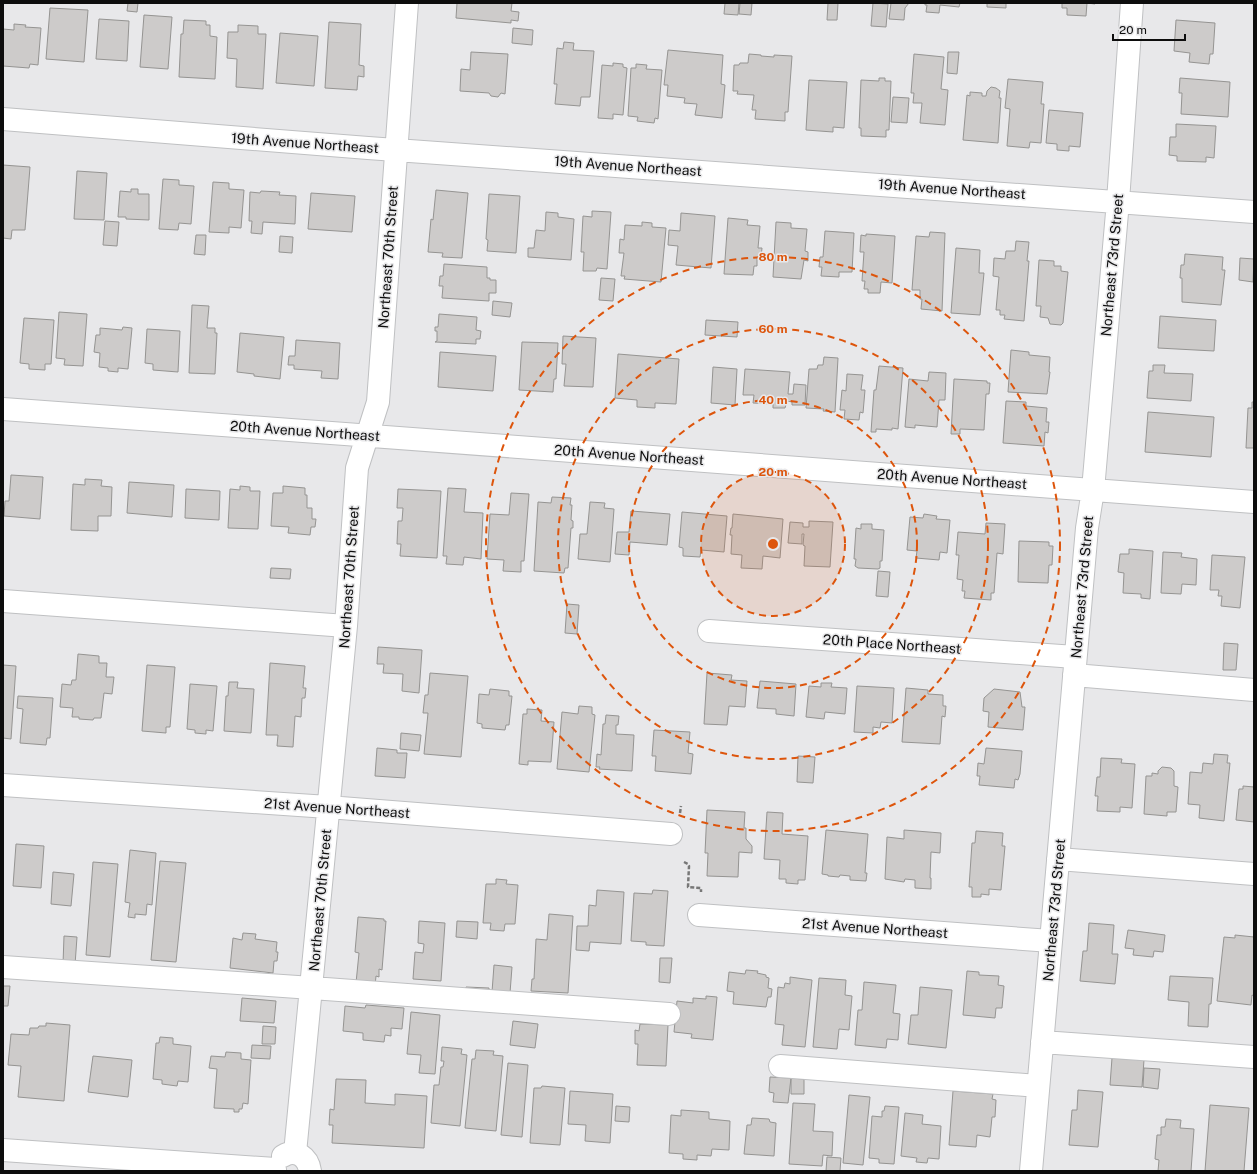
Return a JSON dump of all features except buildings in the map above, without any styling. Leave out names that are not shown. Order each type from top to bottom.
[{"type":"street","name":"Northeast 70th Street","points":[[295,1153],[346,626],[357,468],[378,402],[407,3]]},
{"type":"street","name":"Northeast 73rd Street","points":[[1031,1171],[1087,528],[1093,490],[1118,201],[1132,3]]},
{"type":"street","name":"19th Avenue Northeast","points":[[3,119],[396,150],[1254,212]]},
{"type":"street","name":"20th Avenue Northeast","points":[[3,410],[367,435],[1254,502]]},
{"type":"street","points":[[3,601],[346,626]]},
{"type":"street","name":"20th Place Northeast","points":[[709,631],[1075,666],[1254,690]]},
{"type":"street","name":"21st Avenue Northeast","points":[[3,785],[671,834]]},
{"type":"street","points":[[1058,859],[1254,874]]},
{"type":"street","name":"21st Avenue Northeast","points":[[700,905],[1051,941]]},
{"type":"street","points":[[3,967],[669,1014]]},
{"type":"street","points":[[1042,1042],[1254,1057]]},
{"type":"street","points":[[780,1066],[1038,1086]]},
{"type":"street","points":[[3,1150],[275,1170],[281,1157],[286,1154],[295,1153],[302,1155],[306,1159],[309,1164],[310,1171]]},
{"type":"path","points":[[684,862],[689,866],[688,887],[701,888],[700,905]]}]
